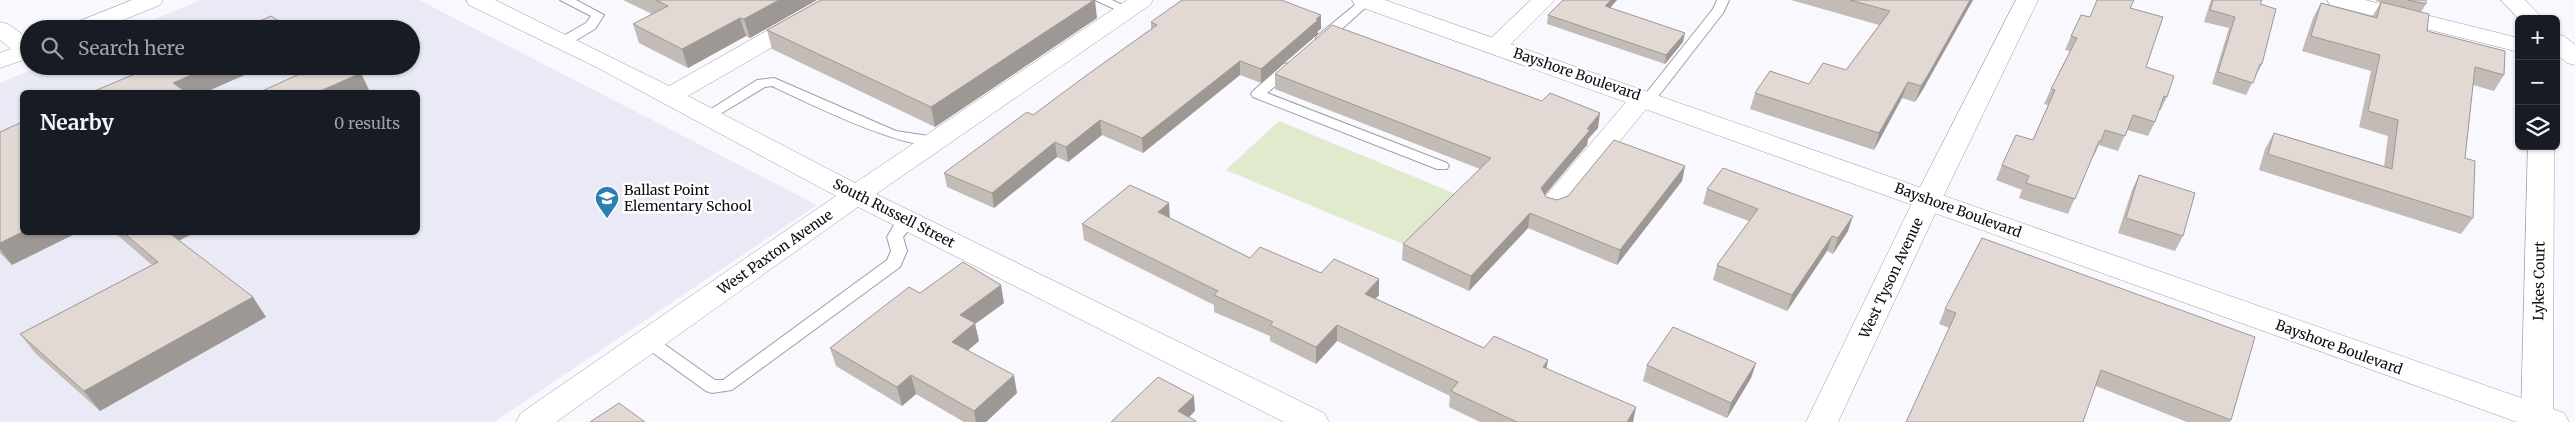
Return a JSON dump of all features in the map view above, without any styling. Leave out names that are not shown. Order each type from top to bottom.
[{"type":"street","points":[[102,20],[152,0]]},
{"type":"street","name":"South Russell Street","points":[[477,0],[669,96],[856,195],[1313,422]]},
{"type":"street","points":[[669,96],[837,0]]},
{"type":"street","points":[[1496,46],[1544,0]]},
{"type":"street","name":"West Tyson Avenue","points":[[1822,422],[1928,199],[2028,0]]},
{"type":"street","points":[[2338,0],[2515,44]]},
{"type":"street","points":[[2512,0],[2528,15]]},
{"type":"street","name":"Bayshore Boulevard","points":[[1365,1],[2545,419]]},
{"type":"street","name":"West Paxton Avenue","points":[[532,422],[856,195],[1135,5]]},
{"type":"street","points":[[0,29],[20,44]]},
{"type":"street","points":[[2560,45],[2575,59]]},
{"type":"street","points":[[0,61],[20,53]]},
{"type":"street","points":[[2560,56],[2575,59]]},
{"type":"street","points":[[1554,204],[1646,99]]},
{"type":"street","name":"Lykes Court","points":[[2541,150],[2545,419]]},
{"type":"lane","points":[[563,42],[591,26],[598,16],[566,0]]},
{"type":"lane","points":[[1101,0],[1135,5]]},
{"type":"lane","points":[[1646,99],[1719,10],[1723,0]]},
{"type":"lane","points":[[1365,1],[1258,94],[1442,166]]},
{"type":"lane","points":[[707,116],[762,83],[774,82],[893,134],[935,141]]},
{"type":"lane","points":[[648,342],[712,387],[726,386],[894,263],[899,251],[895,237],[899,229],[908,221]]},
{"type":"shaded area","name":"Ballast Point Elementary School","points":[[201,0],[419,0],[817,205],[494,422],[0,422],[0,83],[20,74],[420,75],[420,20],[153,20]]},
{"type":"green space","points":[[1279,121],[1463,197],[1415,249],[1226,170]]},
{"type":"building","points":[[656,0],[779,0],[744,19],[740,18],[682,49],[633,24],[668,6]]},
{"type":"building","points":[[821,0],[1094,0],[931,107],[767,30]]},
{"type":"building","points":[[1182,0],[1281,0],[1321,15],[1316,19],[1318,20],[1261,69],[1240,61],[1142,138],[1100,120],[1066,147],[1055,142],[992,193],[944,173],[1027,112],[1033,115],[1157,25],[1151,22]]},
{"type":"building","points":[[1563,0],[1611,0],[1605,6],[1685,33],[1666,55],[1548,15]]},
{"type":"building","points":[[1850,0],[1970,0],[1921,86],[1908,82],[1879,133],[1755,93],[1770,71],[1809,84],[1823,63],[1846,70],[1890,11]]},
{"type":"building","points":[[2097,0],[2134,0],[2130,8],[2163,17],[2146,67],[2174,76],[2167,97],[2164,96],[2155,122],[2133,115],[2125,136],[2105,130],[2075,199],[2026,183],[2029,176],[2002,165],[2016,135],[2033,140],[2055,90],[2051,89],[2077,38],[2071,36],[2081,15],[2090,17]]},
{"type":"building","points":[[2213,0],[2262,0],[2260,4],[2276,9],[2262,64],[2260,64],[2253,83],[2218,72],[2235,17],[2210,10]]},
{"type":"building","points":[[2408,0],[2426,0],[2426,4]]},
{"type":"building","points":[[2381,2],[2429,14],[2427,31],[2505,51],[2504,75],[2475,67],[2465,158],[2475,161],[2473,218],[2268,154],[2274,133],[2392,169],[2398,120],[2368,111],[2380,55],[2311,36],[2321,3],[2377,18]]},
{"type":"building","points":[[271,16],[277,20],[262,20]]},
{"type":"building","points":[[1332,25],[1542,101],[1550,93],[1600,113],[1587,129],[1590,130],[1541,188],[1546,197],[1557,200],[1568,196],[1614,140],[1685,166],[1620,250],[1530,213],[1471,276],[1403,244],[1491,158],[1275,74]]},
{"type":"building","points":[[133,75],[191,75],[173,83],[183,90],[97,90]]},
{"type":"building","points":[[297,75],[356,75],[323,90],[264,90]]},
{"type":"building","points":[[20,123],[20,233],[0,243],[0,132]]},
{"type":"building","points":[[1723,168],[1853,216],[1838,238],[1832,236],[1792,295],[1717,265],[1758,209],[1707,189]]},
{"type":"building","points":[[2139,175],[2195,193],[2183,236],[2126,218]]},
{"type":"building","points":[[1130,185],[1169,203],[1158,212],[1250,258],[1260,247],[1321,273],[1334,259],[1379,279],[1365,294],[1484,348],[1494,336],[1548,360],[1543,367],[1636,407],[1627,422],[1517,422],[1451,391],[1458,382],[1337,325],[1316,347],[1270,325],[1273,322],[1214,295],[1218,291],[1082,224]]},
{"type":"building","points":[[126,235],[172,235],[253,297],[84,391],[20,334],[158,262]]},
{"type":"building","points":[[1982,238],[2255,337],[2231,420],[2101,370],[2083,422],[1906,422],[1956,313],[1945,309]]},
{"type":"building","points":[[963,262],[1001,285],[960,315],[975,323],[952,342],[1014,375],[974,411],[911,375],[897,387],[830,348],[909,287],[920,293]]},
{"type":"building","points":[[1673,327],[1756,363],[1731,403],[1647,365]]},
{"type":"building","points":[[1158,377],[1194,396],[1178,411],[1195,422],[1111,422]]},
{"type":"building","points":[[619,403],[645,422],[590,422]]},
{"type":"place","name":"Ballast Point Elementary School","points":[[607,219]]}]
